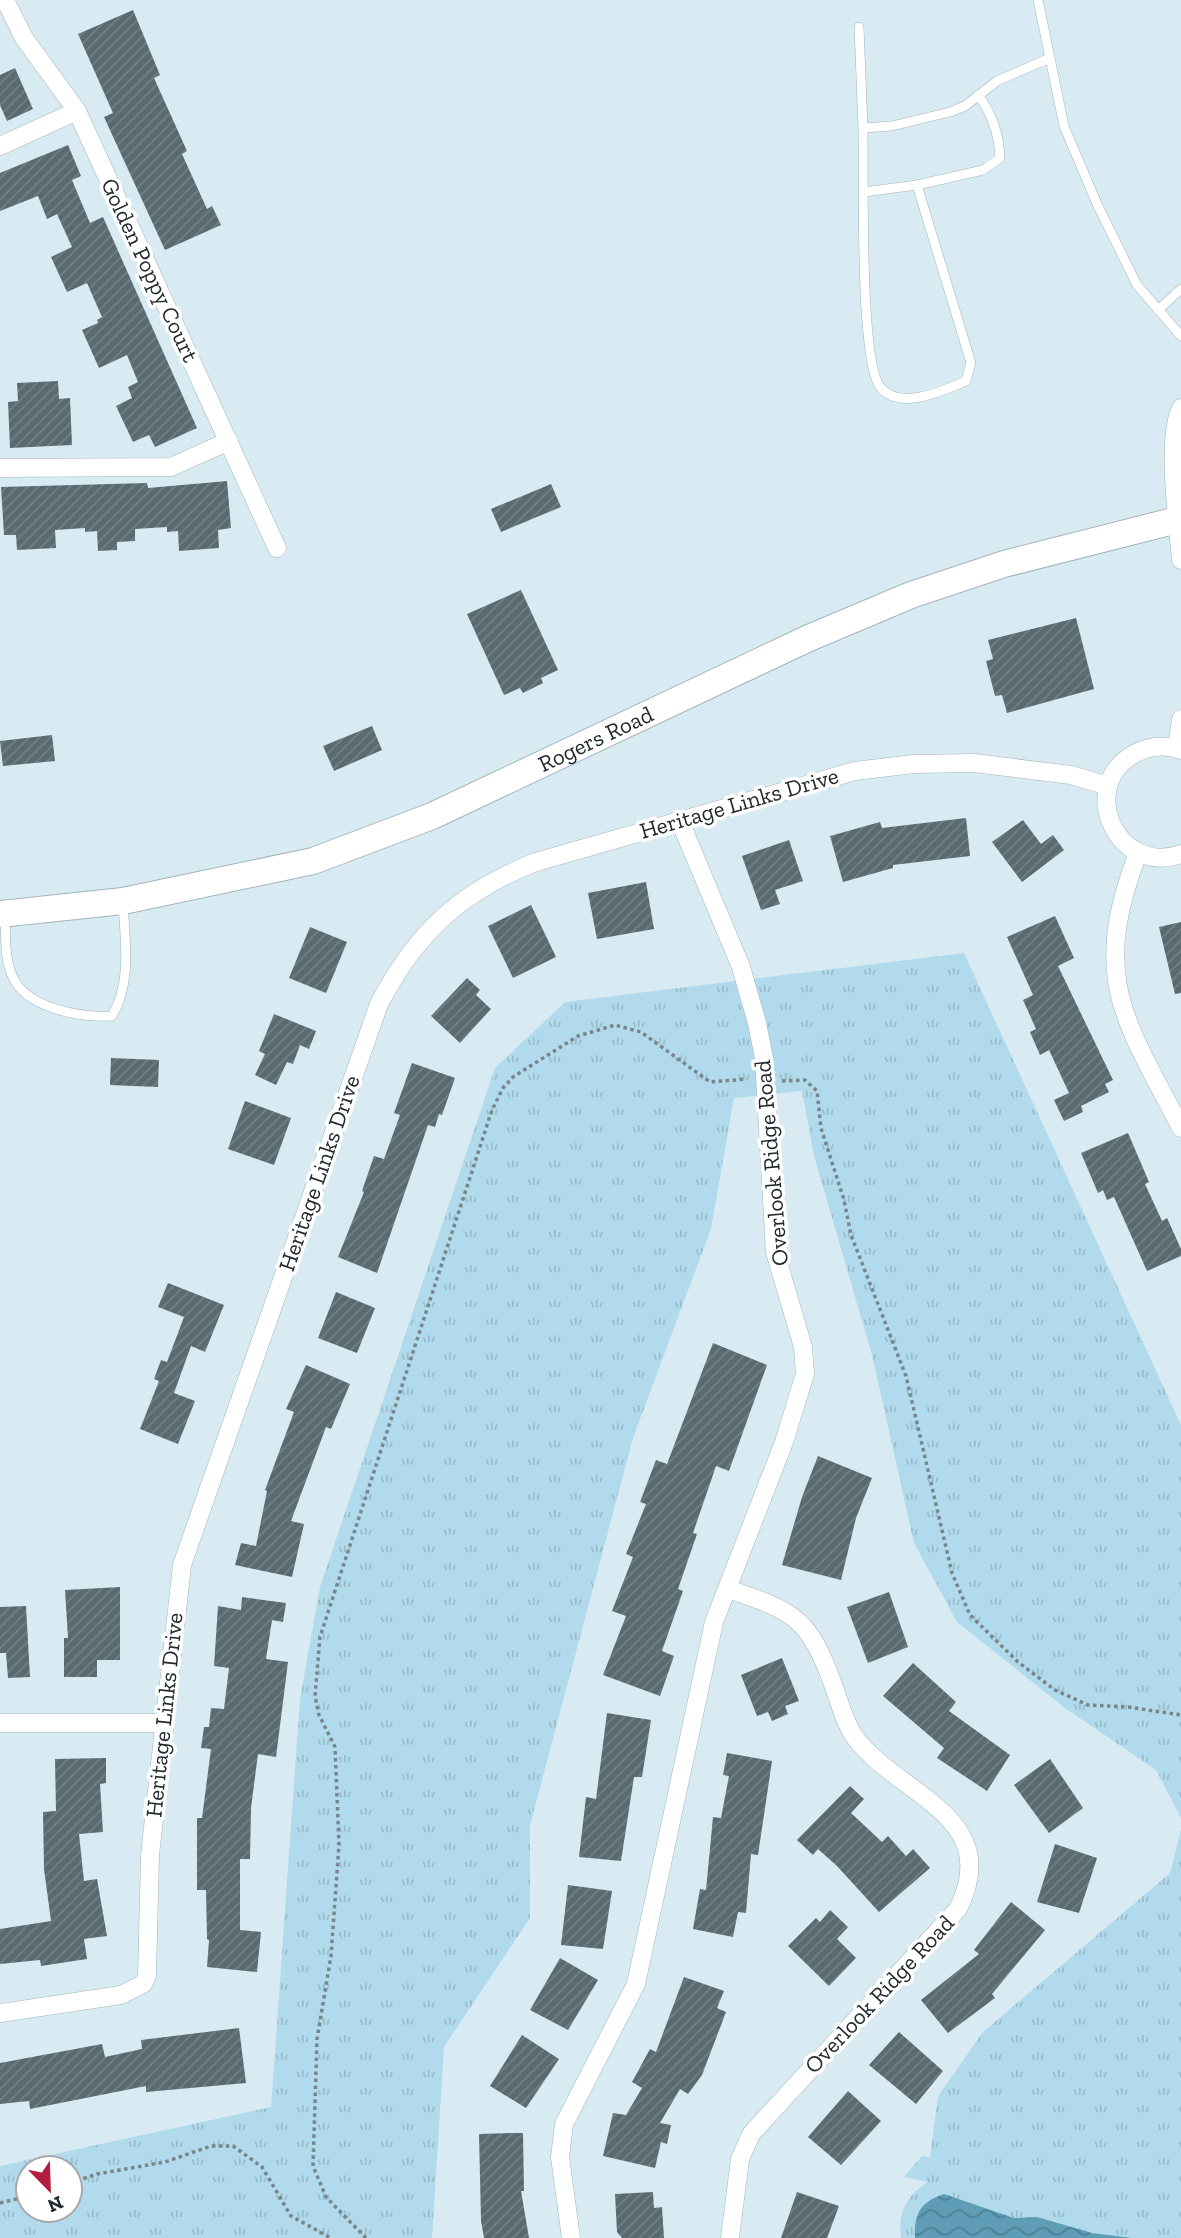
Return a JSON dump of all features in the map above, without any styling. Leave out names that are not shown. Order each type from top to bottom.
[{"type":"main road","name":"Rogers Road","points":[[3,914],[123,901],[313,861],[432,817],[809,638],[911,595],[1016,561],[1179,520]]},
{"type":"street","name":"Golden Poppy Court","points":[[5,1],[24,38],[76,111],[277,548]]},
{"type":"street","points":[[0,146],[76,111]]},
{"type":"street","points":[[1181,408],[1177,417],[1174,451],[1181,560]]},
{"type":"street","points":[[0,468],[171,467],[229,441]]},
{"type":"street","points":[[1181,719],[1179,749],[1160,746],[1135,754],[1115,771],[1105,799],[1111,825],[1117,837],[1138,853],[1155,858],[1181,854]]},
{"type":"street","name":"Heritage Links Drive","points":[[0,2013],[121,1995],[143,1984],[149,1963],[150,1855],[177,1593],[190,1538],[368,1032],[392,979],[426,932],[450,910],[495,879],[536,862],[679,819],[855,771],[914,764],[974,763],[1071,775],[1108,786]]},
{"type":"street","name":"Overlook Ridge Road","points":[[571,2238],[560,2157],[561,2135],[636,1984],[708,1644],[802,1394],[806,1366],[803,1347],[777,1263],[765,1080],[757,1023],[744,976],[679,819]]},
{"type":"street","points":[[1138,853],[1126,885],[1114,938],[1114,972],[1121,1006],[1135,1039],[1181,1128]]},
{"type":"street","name":"Overlook Ridge Road","points":[[728,1589],[786,1610],[805,1627],[819,1646],[854,1735],[954,1824],[968,1850],[970,1865],[969,1881],[958,1909],[751,2134],[740,2159],[730,2238]]},
{"type":"street","points":[[0,1723],[164,1723]]},
{"type":"lane","points":[[1038,0],[1064,126],[1097,204],[1137,285],[1181,335]]},
{"type":"lane","points":[[859,27],[870,359],[880,388],[899,399],[910,399],[966,381],[971,363],[917,185]]},
{"type":"lane","points":[[863,128],[892,127],[950,113],[997,81],[1050,58]]},
{"type":"lane","points":[[864,192],[917,185],[983,170],[1000,158],[991,116],[978,95]]},
{"type":"lane","points":[[1158,310],[1181,289]]},
{"type":"lane","points":[[3,914],[6,953],[13,978],[29,996],[89,1017],[112,1016],[122,999],[126,956],[123,901]]},
{"type":"path","points":[[366,2238],[326,2197],[313,2166],[317,2039],[331,1956],[340,1845],[335,1747],[319,1715],[315,1696],[320,1637],[492,1110],[503,1088],[513,1077],[578,1036],[615,1025],[641,1032],[710,1082],[805,1080],[817,1091],[821,1128],[844,1200],[851,1236],[906,1376],[952,1573],[970,1615],[1018,1662],[1055,1690],[1088,1704],[1181,1715]]},
{"type":"path","points":[[84,2178],[165,2162],[211,2146],[233,2146],[262,2168],[291,2216],[331,2238]]},
{"type":"green space","points":[[964,953],[1181,1425],[1181,1818],[1156,1770],[1065,1708],[957,1622],[914,1543],[872,1355],[814,1156],[802,1091],[734,1098],[711,1229],[633,1438],[530,1825],[530,1918],[444,2047],[432,2238],[0,2238],[0,2166],[14,2163],[14,2224],[84,2224],[84,2154],[55,2154],[271,2107],[300,1699],[320,1587],[495,1068],[565,1002]]},
{"type":"green space","points":[[1181,1830],[1181,2238],[901,2238],[901,2220],[905,2206],[914,2193],[927,2182],[904,2177],[922,2156],[930,2158],[938,2096],[983,2032],[1170,1873]]},
{"type":"water","points":[[944,2194],[1014,2218],[1037,2217],[1092,2233],[1132,2238],[915,2238],[920,2210],[929,2201]]},
{"type":"building","points":[[133,10],[160,75],[154,78],[187,151],[182,154],[207,209],[212,206],[221,225],[165,250],[104,117],[113,113],[78,34]]},
{"type":"building","points":[[15,68],[33,109],[7,121],[0,105],[0,75]]},
{"type":"building","points":[[68,145],[81,176],[72,180],[90,223],[103,217],[197,428],[155,447],[149,435],[133,442],[116,406],[132,398],[128,387],[138,382],[127,355],[99,368],[82,330],[98,323],[97,320],[102,317],[87,283],[67,292],[51,257],[72,247],[57,214],[47,219],[38,196],[0,211],[0,173]]},
{"type":"building","points":[[58,381],[59,399],[70,398],[72,445],[10,448],[8,402],[18,401],[17,383]]},
{"type":"building","points":[[227,481],[231,528],[218,530],[219,548],[179,551],[178,531],[167,532],[167,527],[135,529],[135,541],[117,542],[117,550],[98,551],[97,531],[85,532],[85,528],[55,530],[56,548],[17,550],[16,535],[4,535],[1,487],[147,483],[148,488]]},
{"type":"building","points":[[551,484],[561,507],[501,532],[491,509]]},
{"type":"building","points":[[521,590],[558,670],[541,678],[543,683],[523,693],[520,688],[504,695],[467,614]]},
{"type":"building","points":[[1076,618],[1094,689],[1007,713],[1002,695],[995,696],[986,661],[993,659],[988,640]]},
{"type":"building","points":[[372,726],[382,750],[334,771],[323,746]]},
{"type":"building","points":[[52,735],[55,761],[3,766],[0,741]]},
{"type":"building","points":[[966,818],[970,856],[893,865],[893,868],[843,882],[830,836],[880,822],[882,828]]},
{"type":"building","points":[[1023,820],[1041,844],[1053,835],[1064,850],[1022,882],[992,842]]},
{"type":"building","points":[[789,840],[803,881],[775,890],[780,904],[761,910],[742,856]]},
{"type":"building","points":[[646,882],[654,929],[597,939],[588,893]]},
{"type":"building","points":[[531,905],[556,957],[513,978],[488,926]]},
{"type":"building","points":[[1055,916],[1074,958],[1058,966],[1113,1080],[1105,1084],[1109,1092],[1081,1106],[1083,1112],[1064,1121],[1054,1100],[1069,1093],[1049,1050],[1040,1055],[1030,1032],[1036,1029],[1023,1000],[1033,995],[1007,937]]},
{"type":"building","points":[[1181,922],[1181,993],[1175,994],[1159,927]]},
{"type":"building","points":[[310,927],[347,942],[326,993],[289,978]]},
{"type":"building","points":[[467,978],[480,990],[476,995],[491,1009],[460,1043],[431,1016]]},
{"type":"building","points":[[274,1014],[316,1031],[309,1049],[300,1045],[293,1064],[287,1062],[276,1085],[255,1075],[265,1054],[259,1051]]},
{"type":"building","points":[[111,1058],[159,1060],[158,1087],[110,1085]]},
{"type":"building","points":[[412,1063],[455,1078],[442,1115],[439,1114],[435,1127],[428,1125],[377,1273],[338,1257],[364,1192],[362,1191],[374,1156],[384,1159],[400,1115],[394,1113]]},
{"type":"building","points":[[245,1101],[291,1118],[274,1165],[228,1149]]},
{"type":"building","points":[[1128,1133],[1149,1182],[1145,1184],[1162,1221],[1167,1218],[1181,1249],[1181,1256],[1147,1271],[1114,1197],[1107,1200],[1103,1190],[1098,1193],[1081,1153]]},
{"type":"building","points":[[168,1283],[224,1305],[205,1352],[191,1346],[174,1393],[195,1401],[178,1444],[140,1429],[159,1381],[154,1379],[161,1360],[167,1362],[184,1317],[158,1307]]},
{"type":"building","points":[[336,1292],[375,1308],[357,1353],[318,1338]]},
{"type":"building","points":[[713,1343],[767,1365],[729,1471],[716,1466],[693,1533],[697,1534],[678,1589],[683,1591],[662,1651],[674,1656],[660,1696],[603,1675],[626,1616],[612,1611],[633,1557],[626,1554],[646,1504],[640,1502],[656,1460],[667,1464]]},
{"type":"building","points":[[306,1365],[350,1384],[331,1429],[326,1427],[291,1521],[304,1524],[292,1577],[235,1565],[241,1543],[256,1546],[267,1491],[265,1490],[294,1412],[286,1409]]},
{"type":"building","points":[[818,1456],[872,1478],[856,1518],[841,1580],[782,1565],[802,1497]]},
{"type":"building","points":[[120,1587],[120,1660],[97,1660],[97,1677],[64,1677],[64,1638],[68,1638],[65,1590]]},
{"type":"building","points":[[889,1592],[908,1647],[868,1663],[847,1607]]},
{"type":"building","points":[[242,1597],[286,1603],[283,1622],[272,1620],[266,1659],[288,1662],[276,1757],[258,1754],[251,1808],[250,1859],[240,1859],[240,1930],[261,1932],[257,1972],[207,1967],[209,1940],[206,1890],[197,1890],[197,1818],[202,1818],[211,1749],[201,1748],[204,1727],[209,1727],[211,1708],[224,1709],[229,1668],[214,1666],[218,1606],[241,1610]]},
{"type":"building","points":[[26,1606],[30,1677],[8,1678],[6,1653],[0,1653],[0,1607]]},
{"type":"building","points":[[782,1658],[799,1701],[785,1706],[788,1714],[772,1721],[768,1712],[757,1716],[741,1675]]},
{"type":"building","points":[[913,1663],[956,1702],[949,1711],[1010,1755],[987,1791],[937,1758],[944,1748],[883,1696]]},
{"type":"building","points":[[607,1713],[651,1720],[642,1777],[634,1777],[621,1861],[579,1857],[586,1797],[596,1799]]},
{"type":"building","points":[[727,1753],[772,1761],[758,1855],[751,1854],[746,1913],[738,1912],[733,1937],[693,1929],[700,1889],[706,1890],[713,1817],[721,1818],[729,1776],[723,1775]]},
{"type":"building","points":[[106,1758],[106,1783],[100,1784],[103,1832],[79,1834],[84,1881],[97,1879],[107,1936],[84,1939],[87,1959],[41,1966],[40,1960],[0,1964],[0,1929],[51,1921],[44,1869],[43,1812],[56,1811],[55,1759]]},
{"type":"building","points":[[1050,1759],[1083,1808],[1049,1833],[1014,1785]]},
{"type":"building","points":[[850,1786],[864,1799],[851,1813],[882,1842],[888,1836],[906,1856],[913,1849],[930,1868],[879,1912],[818,1849],[813,1855],[797,1840]]},
{"type":"building","points":[[1055,1844],[1097,1858],[1079,1913],[1037,1902]]},
{"type":"building","points":[[568,1885],[612,1891],[603,1949],[561,1945]]},
{"type":"building","points":[[1011,1902],[1045,1930],[992,1994],[995,1998],[948,2033],[921,2000],[979,1954],[974,1950]]},
{"type":"building","points":[[830,1910],[848,1927],[837,1939],[856,1958],[829,1986],[788,1946],[816,1918],[820,1922]]},
{"type":"building","points":[[560,1958],[598,1980],[568,2030],[530,2010]]},
{"type":"building","points":[[684,1977],[724,1991],[717,2008],[726,2012],[702,2075],[688,2094],[680,2089],[660,2123],[671,2125],[667,2144],[661,2142],[655,2168],[603,2156],[613,2113],[626,2115],[642,2088],[632,2082],[650,2049],[656,2052]]},
{"type":"building","points":[[239,2028],[246,2083],[146,2092],[146,2086],[30,2109],[29,2101],[0,2104],[0,2063],[102,2044],[105,2057],[142,2049],[141,2040]]},
{"type":"building","points":[[899,2032],[943,2071],[916,2104],[869,2065]]},
{"type":"building","points":[[522,2035],[559,2059],[526,2108],[490,2086]]},
{"type":"building","points":[[848,2091],[881,2121],[841,2165],[808,2137]]},
{"type":"building","points":[[523,2133],[524,2191],[521,2191],[529,2238],[484,2238],[481,2221],[479,2134]]},
{"type":"building","points":[[653,2192],[654,2208],[662,2207],[664,2238],[622,2238],[617,2232],[615,2194]]},
{"type":"building","points":[[797,2192],[839,2206],[827,2238],[781,2238]]}]
